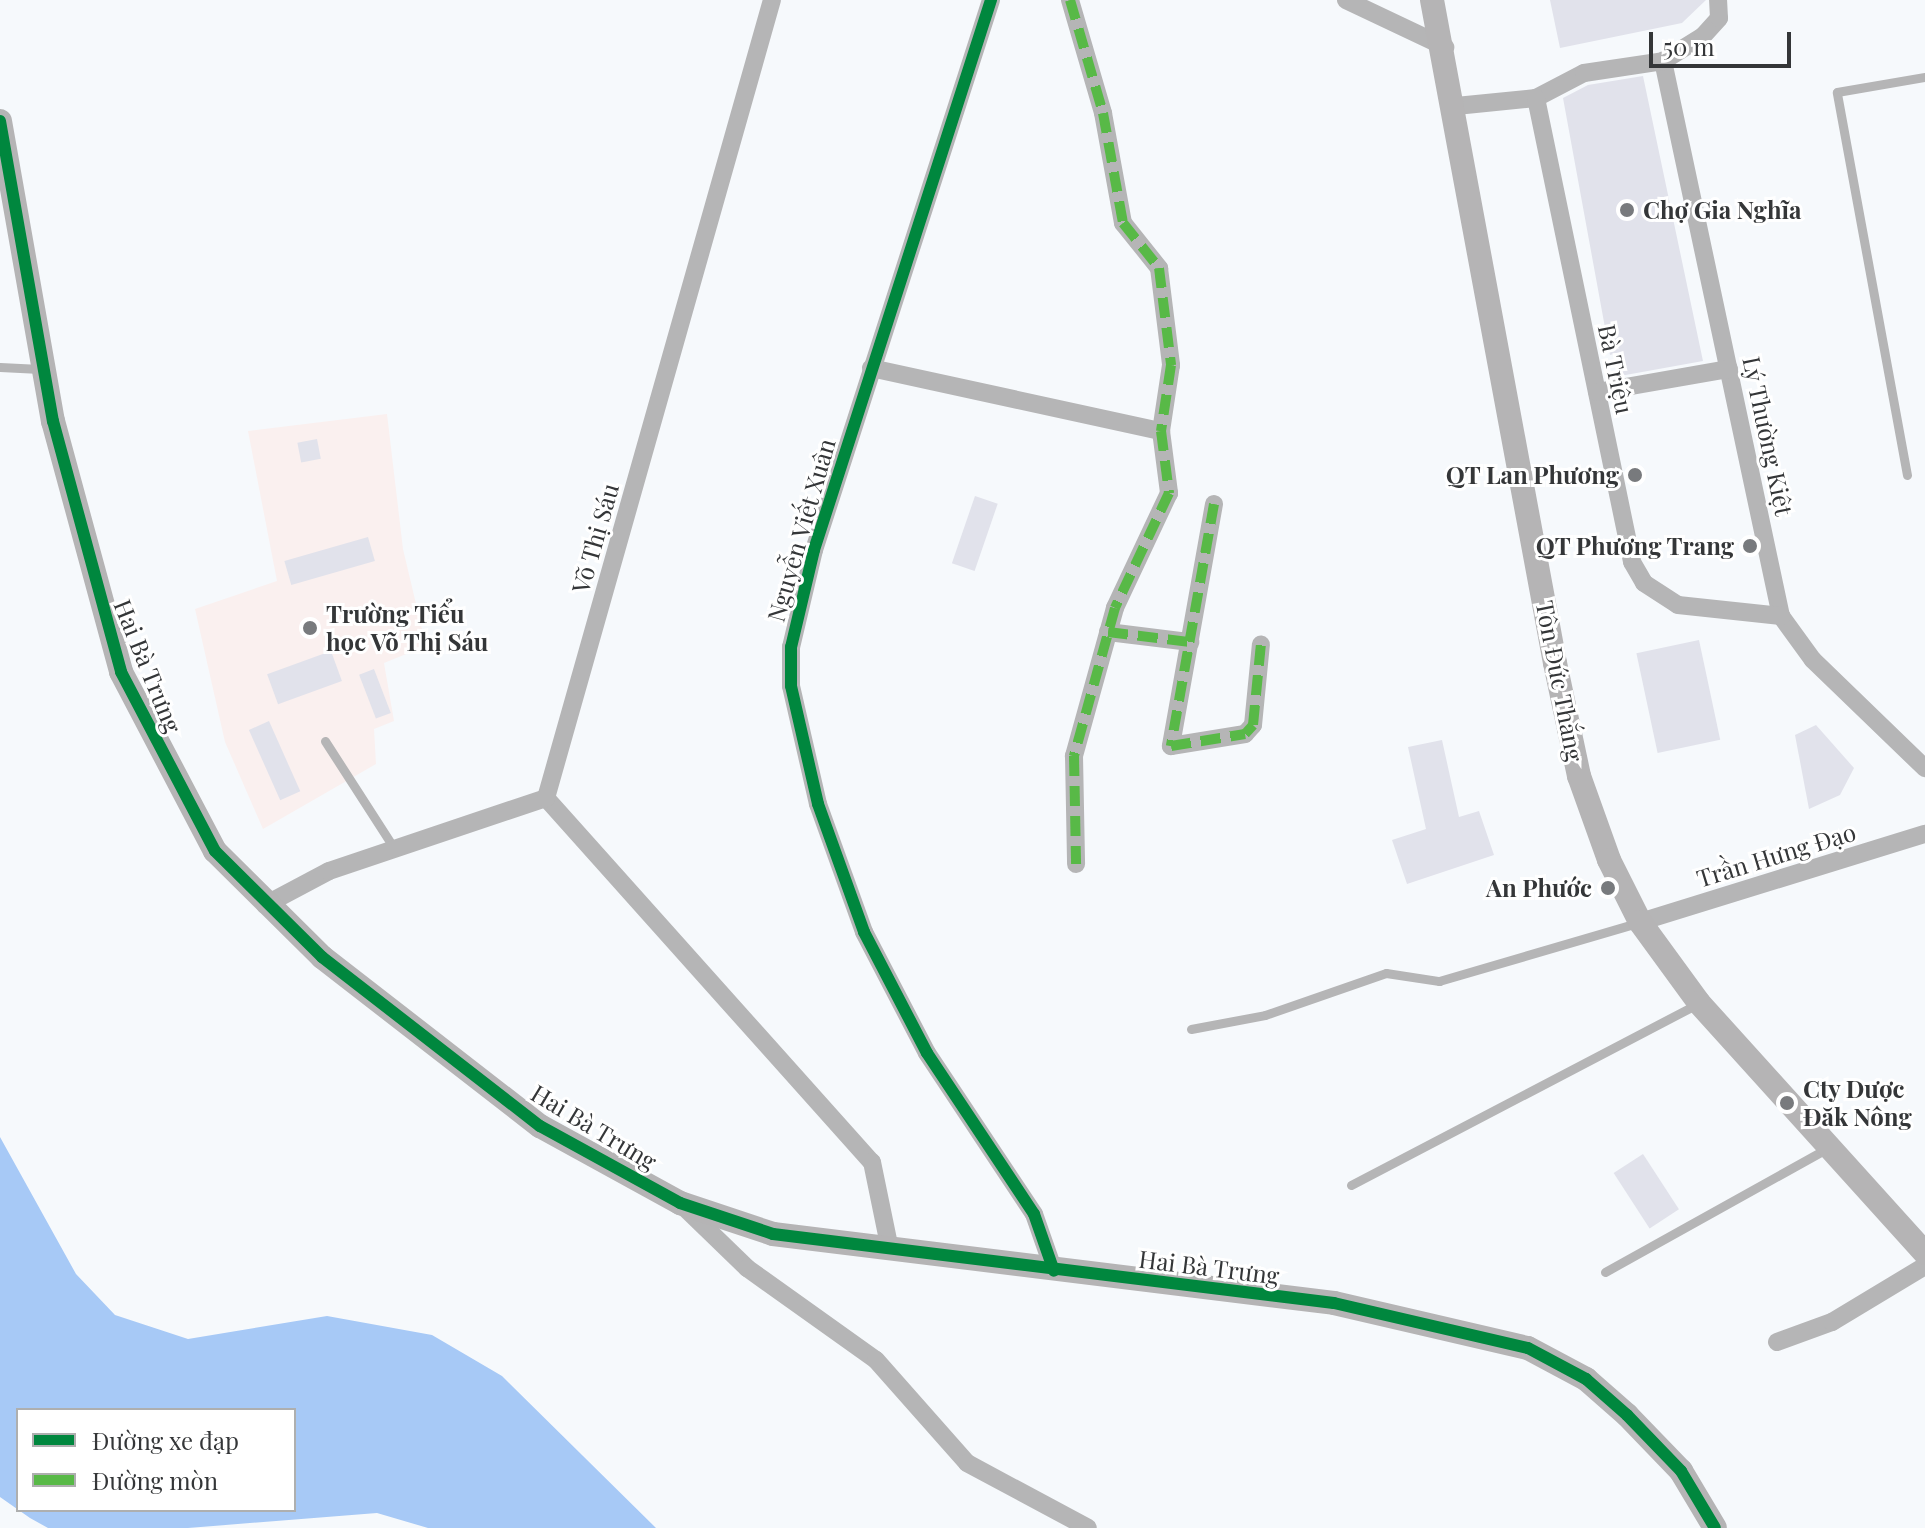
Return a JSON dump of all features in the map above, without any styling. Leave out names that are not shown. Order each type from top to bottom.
[{"type":"street","name":"Võ Thị Sáu","points":[[546,798],[772,0]]},
{"type":"street","name":"Nguyễn Viết Xuân","points":[[991,0],[871,368],[791,647],[800,733],[864,932],[927,1053],[1034,1214],[1054,1271]]},
{"type":"street","points":[[1070,0],[1103,113],[1123,223],[1159,268],[1171,365],[1161,431],[1169,493],[1108,632],[1074,756],[1076,864]]},
{"type":"street","points":[[1346,0],[1445,47]]},
{"type":"street","name":"Tôn Đức Thắng","points":[[1432,0],[1445,47],[1579,776],[1640,922],[1699,1003],[1925,1253]]},
{"type":"street","points":[[1456,106],[1536,98],[1584,73],[1663,61],[1703,36],[1719,18],[1721,2]]},
{"type":"street","name":"Lý Thường Kiệt","points":[[1663,61],[1781,616],[1813,660],[1925,768]]},
{"type":"street","name":"Bà Triệu","points":[[1536,98],[1632,562],[1644,583],[1678,605],[1781,616]]},
{"type":"street","name":"Hai Bà Trưng","points":[[0,121],[78,530],[121,672],[200,829],[265,905],[540,1126],[680,1203],[773,1234],[1054,1271],[1334,1303],[1528,1348],[1586,1379],[1644,1431],[1681,1471],[1715,1528]]},
{"type":"street","points":[[871,368],[1161,431]]},
{"type":"street","points":[[1597,392],[1729,369]]},
{"type":"street","points":[[1214,504],[1171,746],[1245,734],[1253,725],[1261,644]]},
{"type":"street","points":[[1108,632],[1190,642]]},
{"type":"street","points":[[265,905],[329,871],[396,851],[546,798],[872,1162],[890,1250]]},
{"type":"street","name":"Trần Hưng Đạo","points":[[1640,922],[1925,834]]},
{"type":"street","points":[[680,1203],[747,1268],[876,1360],[967,1463],[1088,1528]]},
{"type":"street","points":[[1777,1342],[1832,1322],[1925,1266]]},
{"type":"lane","points":[[1907,475],[1837,92],[1925,77]]},
{"type":"lane","points":[[0,367],[46,369]]},
{"type":"lane","points":[[325,741],[396,851]]},
{"type":"lane","points":[[1191,1029],[1265,1015],[1386,973],[1439,981],[1640,922]]},
{"type":"lane","points":[[1351,1185],[1699,1003]]},
{"type":"lane","points":[[1605,1272],[1829,1147]]},
{"type":"shaded area","name":"Trường Tiểu học Võ Thị Sáu","points":[[387,414],[403,549],[426,646],[384,663],[394,721],[374,729],[376,764],[263,829],[225,742],[195,609],[277,581],[248,431]]},
{"type":"water","points":[[0,1137],[76,1274],[115,1315],[188,1339],[327,1316],[432,1335],[502,1376],[656,1528],[428,1528],[377,1513],[188,1528],[48,1528],[22,1512],[296,1512],[296,1408],[16,1408],[16,1509],[0,1497]]},
{"type":"building","points":[[1550,0],[1706,0],[1682,23],[1560,48]]},
{"type":"building","name":"Chợ Gia Nghĩa","points":[[1643,76],[1703,361],[1620,376],[1618,353],[1610,355],[1563,98],[1588,85]]},
{"type":"building","points":[[317,439],[321,459],[301,462],[297,443]]},
{"type":"building","points":[[975,496],[998,504],[975,571],[952,563]]},
{"type":"building","points":[[368,537],[375,561],[291,585],[284,561]]},
{"type":"building","points":[[1699,640],[1720,740],[1658,753],[1636,653]]},
{"type":"building","points":[[331,651],[342,681],[278,704],[267,674]]},
{"type":"building","points":[[374,669],[391,713],[376,719],[359,675]]},
{"type":"building","points":[[269,721],[300,791],[280,800],[249,730]]},
{"type":"building","points":[[1816,725],[1854,768],[1840,795],[1809,809],[1795,735]]},
{"type":"building","points":[[1442,740],[1459,817],[1479,811],[1494,855],[1407,884],[1392,840],[1426,829],[1408,747]]},
{"type":"building","points":[[1643,1154],[1679,1209],[1650,1228],[1614,1173]]},
{"type":"marked path","points":[[1070,0],[1103,113],[1123,223],[1159,268],[1171,365],[1161,431],[1169,493],[1115,608],[1074,756],[1076,864]]},
{"type":"marked path","points":[[1214,504],[1171,746],[1245,734],[1253,725],[1261,644]]},
{"type":"marked path","points":[[1108,632],[1190,642]]},
{"type":"cycle path","points":[[991,0],[814,550],[791,647],[791,686],[818,804],[864,932],[927,1053],[1034,1214],[1054,1271]]},
{"type":"cycle path","points":[[0,121],[53,421],[121,672],[215,851],[322,957],[540,1126],[680,1203],[773,1234],[1334,1303],[1528,1348],[1586,1379],[1627,1415],[1681,1471],[1715,1528]]},
{"type":"place","name":"Chợ Gia Nghĩa","points":[[1627,210]]},
{"type":"place","name":"QT Lan Phương","points":[[1635,475]]},
{"type":"place","name":"QT Phương Trang","points":[[1750,546]]},
{"type":"place","name":"Trường Tiểu học Võ Thị Sáu","points":[[310,628]]},
{"type":"place","name":"An Phước","points":[[1608,888]]},
{"type":"place","name":"Cty Dược Đăk Nông","points":[[1787,1103]]}]
